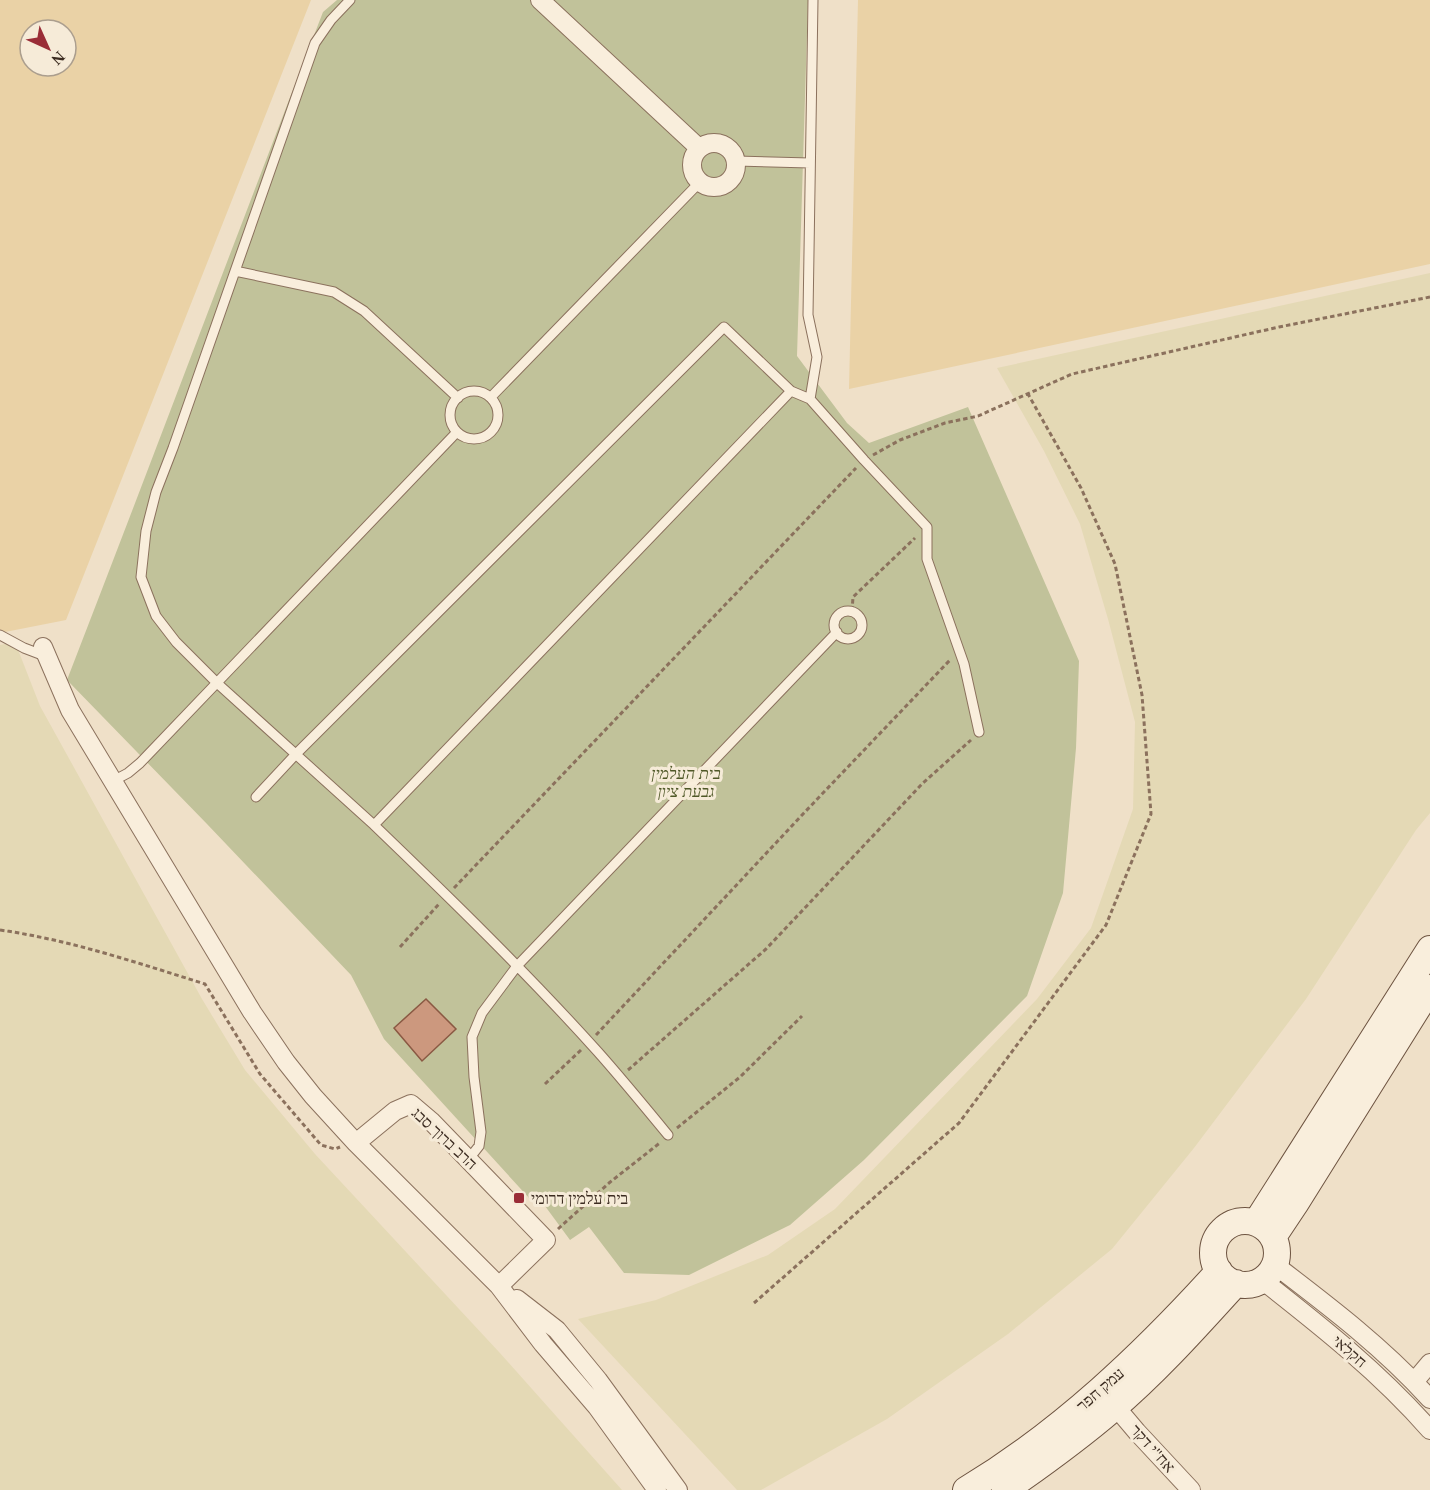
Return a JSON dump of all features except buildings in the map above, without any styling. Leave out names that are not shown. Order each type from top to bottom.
[{"type":"street","points":[[540,0],[699,148]]},
{"type":"street","points":[[714,142],[730,148],[736,161],[734,175],[723,185],[706,186],[692,172],[691,161],[694,153],[706,143],[714,142]]},
{"type":"street","points":[[45,652],[70,711],[252,1012],[286,1062],[356,1143],[499,1286],[543,1344],[597,1407],[657,1490]]},
{"type":"street","points":[[1265,1230],[1398,999],[1430,950]]},
{"type":"street","points":[[1265,1230],[1295,1204],[1430,988]]},
{"type":"street","name":"הרב ברוך סבג","points":[[356,1143],[395,1111],[411,1104],[431,1121],[546,1240],[499,1286]]},
{"type":"street","points":[[1245,1221],[1265,1230],[1275,1241],[1278,1253],[1268,1273],[1257,1283],[1245,1285],[1227,1277],[1215,1265],[1213,1253],[1215,1241],[1223,1230],[1233,1223],[1245,1221]]},
{"type":"street","name":"חקלאי","points":[[1268,1273],[1341,1315],[1381,1350],[1430,1400]]},
{"type":"street","name":"חקלאי","points":[[1268,1273],[1327,1331],[1400,1396],[1430,1430]]},
{"type":"street","name":"עמק חפר","points":[[1005,1490],[1045,1462],[1115,1406],[1160,1365],[1227,1277]]},
{"type":"street","name":"עמק חפר","points":[[966,1490],[1033,1445],[1096,1395],[1227,1277]]},
{"type":"street","points":[[499,1286],[557,1330],[598,1380],[678,1490]]},
{"type":"street","points":[[1414,1382],[1430,1363]]},
{"type":"street","name":"אח\"י דקר","points":[[1115,1406],[1191,1490]]},
{"type":"lane","points":[[350,0],[331,20],[315,43],[156,492],[146,531],[141,577],[156,616],[176,642],[217,683],[374,825],[447,895],[589,1042],[668,1135]]},
{"type":"lane","points":[[810,399],[817,357],[808,315],[813,0]]},
{"type":"lane","points":[[736,161],[810,163]]},
{"type":"lane","points":[[491,397],[700,182]]},
{"type":"lane","points":[[235,271],[334,292],[364,311],[458,398]]},
{"type":"lane","points":[[256,797],[296,754],[724,327],[791,391],[810,399],[927,527],[927,559],[964,664],[979,732]]},
{"type":"lane","points":[[374,825],[791,391]]},
{"type":"lane","points":[[471,392],[484,393],[491,397],[498,411],[496,426],[492,432],[478,439],[471,439],[453,427],[450,415],[458,398],[471,392]]},
{"type":"lane","points":[[114,781],[140,764],[458,432]]},
{"type":"lane","points":[[852,611],[861,620],[861,629],[852,638],[844,638],[837,632],[834,623],[842,612],[852,611]]},
{"type":"lane","points":[[468,1160],[479,1146],[480,1132],[472,1036],[482,1013],[517,966],[837,632]]},
{"type":"lane","points":[[0,635],[24,648],[45,652]]},
{"type":"path","points":[[400,947],[447,895],[864,460],[900,440],[945,423],[978,416],[1072,374],[1279,327],[1430,297]]},
{"type":"path","points":[[754,1303],[959,1123],[1106,926],[1151,814],[1142,695],[1114,564],[1081,488],[1028,394]]},
{"type":"path","points":[[852,611],[853,597],[927,527]]},
{"type":"path","points":[[545,1084],[589,1042],[959,650]]},
{"type":"path","points":[[620,1077],[766,949],[922,784],[979,732]]},
{"type":"path","points":[[0,930],[32,935],[88,949],[205,984],[260,1074],[321,1145],[335,1149],[356,1143]]},
{"type":"shaded area","points":[[1430,273],[1430,813],[1416,830],[1306,999],[1194,1148],[1112,1249],[1008,1334],[887,1419],[761,1490],[737,1490],[578,1319],[656,1300],[768,1255],[835,1209],[1037,999],[1091,928],[1133,809],[1135,722],[1080,524],[1044,451],[997,368]]},
{"type":"shaded area","points":[[15,642],[40,706],[202,999],[245,1070],[315,1154],[499,1352],[622,1490],[0,1490],[0,645]]},
{"type":"sand","points":[[0,0],[311,0],[66,620],[0,633]]},
{"type":"sand","points":[[858,0],[1430,0],[1430,264],[849,389]]},
{"type":"green space","name":"בית העלמין גבעת ציון","points":[[337,0],[808,0],[797,356],[847,423],[869,443],[968,407],[1079,661],[1076,748],[1063,893],[1027,996],[864,1160],[790,1225],[689,1275],[624,1273],[589,1227],[570,1240],[534,1191],[530,1199],[384,1039],[351,975],[67,680],[323,12]]},
{"type":"place","name":"בית עלמין דרומי","points":[[519,1198]]}]
